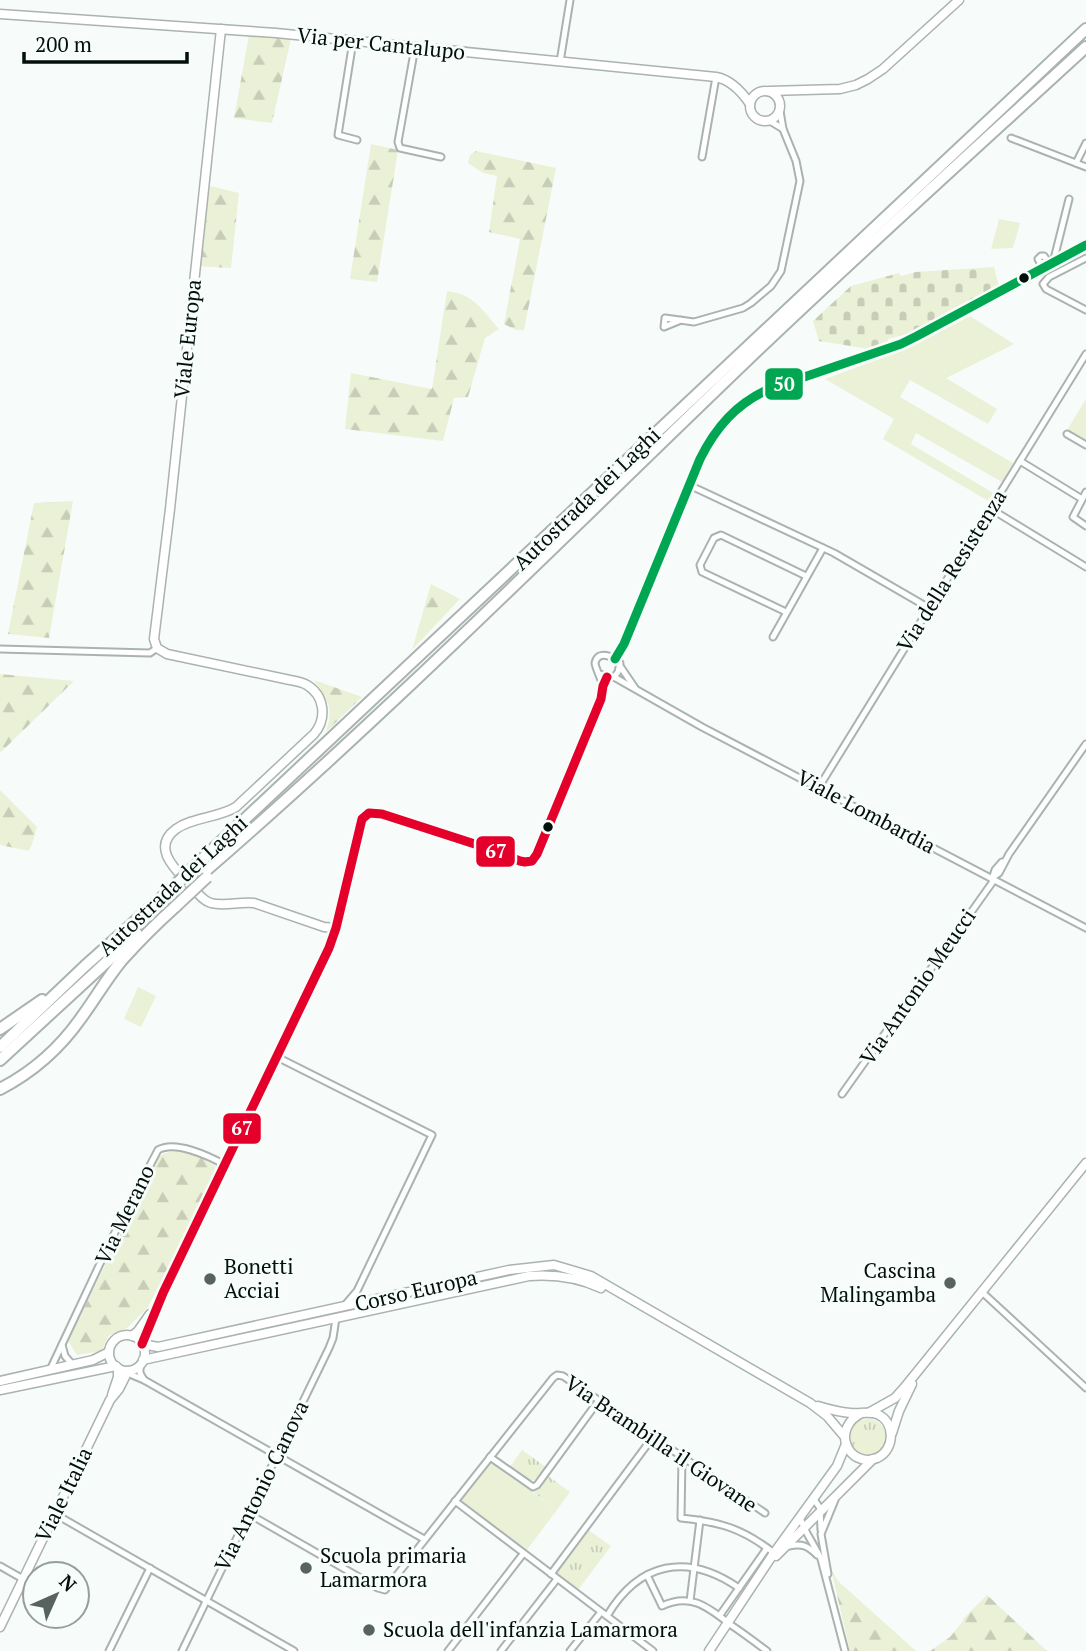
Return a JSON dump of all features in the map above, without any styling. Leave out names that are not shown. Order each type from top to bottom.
[{"type":"highway","name":"Autostrada dei Laghi","points":[[85,966],[172,900],[202,872],[1086,29]]},
{"type":"highway","name":"Autostrada dei Laghi","points":[[202,872],[257,827],[762,346],[1086,47]]},
{"type":"highway","points":[[0,1060],[202,872]]},
{"type":"highway","points":[[0,1089],[43,1061],[70,1033],[120,962],[150,930],[172,900]]},
{"type":"highway","points":[[0,1029],[85,966]]},
{"type":"highway","points":[[0,1047],[85,966]]},
{"type":"street","points":[[559,62],[570,0]]},
{"type":"street","points":[[743,94],[840,89],[856,85],[883,69],[959,0]]},
{"type":"street","name":"Via per Cantalupo","points":[[0,14],[221,29],[716,77],[727,80],[743,94]]},
{"type":"street","name":"Viale Europa","points":[[158,648],[154,639],[221,29]]},
{"type":"street","points":[[353,41],[338,135],[357,140]]},
{"type":"street","points":[[415,47],[398,142],[400,148],[441,157]]},
{"type":"street","points":[[702,158],[716,77]]},
{"type":"street","points":[[770,121],[774,119],[788,90]]},
{"type":"street","points":[[681,320],[694,322],[743,308],[771,286],[781,271],[800,181],[796,161],[783,129],[777,96],[769,91]]},
{"type":"street","points":[[743,94],[754,117],[761,121],[770,121],[783,129]]},
{"type":"street","points":[[750,104],[755,94]]},
{"type":"street","points":[[1011,138],[1086,167]]},
{"type":"street","points":[[1076,163],[1086,142]]},
{"type":"street","points":[[603,686],[618,672],[624,644],[700,458],[715,432],[733,412],[751,398],[769,390],[901,344],[1054,259],[1069,200]]},
{"type":"street","points":[[1050,260],[1086,245]]},
{"type":"street","points":[[1042,265],[1038,259],[1041,256],[1050,260]]},
{"type":"street","points":[[1086,258],[1049,277],[1043,284],[1046,289],[1086,310]]},
{"type":"street","name":"Via della Resistenza","points":[[819,788],[1086,354]]},
{"type":"street","points":[[1067,434],[1086,445]]},
{"type":"street","points":[[1020,461],[1082,499]]},
{"type":"street","points":[[689,485],[853,563],[929,608]]},
{"type":"street","points":[[1086,492],[1073,517],[1086,526]]},
{"type":"street","points":[[991,509],[1086,567]]},
{"type":"street","points":[[786,612],[702,572],[700,565],[713,538],[721,535],[806,576]]},
{"type":"street","points":[[773,637],[823,548]]},
{"type":"street","points":[[0,649],[150,653],[158,648],[167,654],[308,685],[321,703],[320,727],[236,807],[177,828],[165,847],[166,856],[207,902],[254,903],[324,927],[336,928]]},
{"type":"street","points":[[142,1344],[163,1293],[329,948],[362,819],[369,813],[382,814],[520,861],[530,862],[537,854],[601,699],[603,686],[595,664],[599,657],[607,656],[619,662],[631,684],[645,696]]},
{"type":"street","points":[[600,674],[611,677]]},
{"type":"street","name":"Viale Lombardia","points":[[611,677],[1086,928]]},
{"type":"street","name":"Via Antonio Meucci","points":[[842,1094],[993,879],[995,870],[1086,744]]},
{"type":"street","points":[[277,1056],[432,1135],[357,1291],[343,1307]]},
{"type":"street","name":"Via Merano","points":[[50,1370],[113,1236],[158,1150],[171,1146],[202,1153],[225,1165]]},
{"type":"street","points":[[720,1615],[738,1588],[800,1516],[837,1466],[842,1458],[845,1429],[849,1422],[895,1398],[1086,1163]]},
{"type":"street","name":"Corso Europa","points":[[142,1344],[158,1347],[509,1270],[554,1265],[591,1276],[810,1403],[827,1416],[845,1440]]},
{"type":"street","name":"Corso Europa","points":[[142,1362],[520,1278],[550,1275],[571,1277],[590,1283],[678,1327]]},
{"type":"street","points":[[982,1292],[1086,1388]]},
{"type":"street","points":[[132,1336],[143,1325],[163,1293]]},
{"type":"street","name":"Via Antonio Canova","points":[[182,1651],[332,1342],[336,1318]]},
{"type":"street","points":[[144,1380],[141,1373],[144,1350],[142,1344],[132,1336],[117,1338],[110,1346],[109,1352],[117,1367],[424,1539]]},
{"type":"street","points":[[62,1345],[65,1356],[72,1364]]},
{"type":"street","points":[[0,1381],[93,1360],[109,1352]]},
{"type":"street","points":[[128,1371],[142,1362]]},
{"type":"street","points":[[0,1390],[117,1367]]},
{"type":"street","name":"Viale Italia","points":[[32,1560],[110,1400],[118,1377],[117,1367]]},
{"type":"street","name":"Viale Italia","points":[[110,1400],[128,1371]]},
{"type":"street","points":[[891,1435],[905,1397],[918,1372]]},
{"type":"street","name":"Via Brambilla il Giovane","points":[[490,1457],[553,1378],[557,1375],[563,1376],[765,1513]]},
{"type":"street","points":[[250,1514],[385,1590],[490,1457],[533,1487],[537,1485],[599,1401]]},
{"type":"street","name":"Corso Europa","points":[[810,1403],[838,1411],[866,1413]]},
{"type":"street","points":[[845,1440],[849,1450],[860,1458],[873,1459],[887,1450],[891,1435],[887,1422],[882,1417],[866,1413]]},
{"type":"street","points":[[551,1574],[653,1437]]},
{"type":"street","points":[[682,1457],[681,1518],[722,1524],[736,1529],[770,1550]]},
{"type":"street","points":[[709,1651],[764,1567],[873,1459]]},
{"type":"street","points":[[821,1534],[837,1496]]},
{"type":"street","points":[[813,1498],[819,1505],[821,1534],[834,1608]]},
{"type":"street","points":[[455,1501],[607,1616],[645,1649],[653,1651]]},
{"type":"street","points":[[55,1514],[295,1651]]},
{"type":"street","points":[[800,1516],[821,1559],[845,1651]]},
{"type":"street","points":[[690,1601],[700,1520]]},
{"type":"street","points":[[786,1546],[803,1544],[821,1559]]},
{"type":"street","points":[[764,1567],[770,1550]]},
{"type":"street","points":[[448,1651],[523,1554]]},
{"type":"street","points":[[0,1566],[21,1578]]},
{"type":"street","points":[[607,1616],[633,1583],[672,1567],[693,1567],[709,1571],[738,1588]]},
{"type":"street","points":[[109,1651],[150,1569]]},
{"type":"street","points":[[647,1575],[662,1606],[677,1601],[690,1601],[707,1606],[767,1651]]},
{"type":"street","points":[[501,1651],[557,1579]]},
{"type":"street","name":"Viale Italia","points":[[0,1627],[21,1583]]},
{"type":"street","points":[[570,1651],[601,1612]]},
{"type":"green space","points":[[249,35],[291,39],[272,123],[234,118]]},
{"type":"green space","points":[[371,144],[398,150],[377,282],[350,279]]},
{"type":"green space","points":[[476,151],[556,168],[524,330],[516,330],[504,324],[520,239],[489,232],[497,176],[483,173],[468,163],[470,155]]},
{"type":"green space","points":[[210,186],[239,193],[231,268],[195,266]]},
{"type":"green space","points":[[999,219],[1020,223],[1013,248],[991,249]]},
{"type":"green space","points":[[994,267],[999,286],[933,323],[916,328],[916,332],[888,339],[889,343],[869,349],[819,341],[813,321],[851,286],[899,273],[901,276],[916,272]]},
{"type":"green space","points":[[447,291],[471,299],[499,329],[485,338],[468,397],[454,398],[443,441],[345,429],[351,373],[432,389]]},
{"type":"green space","points":[[970,316],[1014,344],[946,378],[997,409],[988,424],[910,380],[900,397],[1013,463],[1002,482],[916,433],[911,444],[995,494],[990,502],[883,439],[894,419],[825,379],[909,348]]},
{"type":"green space","points":[[1086,399],[1086,441],[1067,430]]},
{"type":"green space","points":[[73,501],[49,638],[8,634],[34,503]]},
{"type":"green space","points":[[431,584],[460,599],[412,650]]},
{"type":"green space","points":[[0,674],[74,681],[0,753]]},
{"type":"green space","points":[[314,680],[362,697],[326,732],[328,704]]},
{"type":"green space","points":[[0,790],[37,827],[29,851],[0,845]]},
{"type":"green space","points":[[138,987],[156,996],[141,1027],[124,1019]]},
{"type":"green space","points":[[178,1151],[200,1157],[218,1168],[148,1307],[127,1328],[108,1336],[102,1351],[77,1355],[68,1341],[157,1159],[169,1152]]},
{"type":"green space","points":[[868,1419],[880,1425],[886,1437],[880,1449],[868,1455],[856,1449],[850,1437],[856,1425]]},
{"type":"green space","points":[[522,1450],[546,1467],[534,1480],[527,1480],[510,1467]]},
{"type":"green space","points":[[491,1463],[557,1510],[526,1551],[462,1502],[462,1496],[487,1464]]},
{"type":"green space","points":[[548,1476],[570,1492],[557,1510],[534,1493]]},
{"type":"green space","points":[[587,1529],[611,1546],[578,1590],[558,1575],[557,1571]]},
{"type":"green space","points":[[831,1569],[838,1581],[916,1651],[850,1651]]},
{"type":"green space","points":[[987,1595],[1047,1651],[930,1651],[950,1637]]},
{"type":"transit line","name":"50","points":[[615,659],[624,644],[700,459],[720,427],[737,409],[769,389],[901,344],[1086,245]]},
{"type":"transit line","name":"67","points":[[142,1344],[163,1293],[329,948],[362,819],[369,813],[382,814],[520,861],[532,861],[601,699],[607,677]]},
{"type":"place","name":"Bonetti Acciai","points":[[210,1279]]},
{"type":"place","name":"Cascina Malingamba","points":[[950,1283]]},
{"type":"place","name":"Scuola primaria Lamarmora","points":[[306,1568]]},
{"type":"place","name":"Scuola dell'infanzia Lamarmora","points":[[369,1630]]}]
